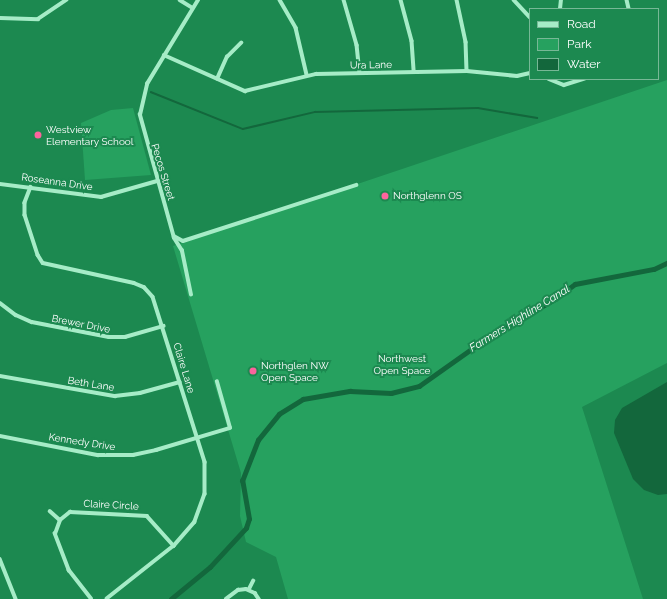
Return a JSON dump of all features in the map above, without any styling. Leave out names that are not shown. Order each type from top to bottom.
[{"type":"street","points":[[0,18],[38,19],[66,0]]},
{"type":"street","points":[[180,0],[193,8]]},
{"type":"street","name":"Pecos Street","points":[[191,295],[182,251],[174,236],[142,129],[141,106],[147,84],[198,0]]},
{"type":"street","points":[[280,0],[296,28],[307,75]]},
{"type":"street","points":[[344,0],[357,45],[360,73]]},
{"type":"street","points":[[401,0],[412,40],[414,71]]},
{"type":"street","points":[[457,0],[466,42],[467,71]]},
{"type":"street","points":[[514,0],[520,10],[529,16]]},
{"type":"street","points":[[217,79],[225,60],[241,43]]},
{"type":"street","name":"Ura Lane","points":[[164,55],[245,91],[307,75],[414,71],[467,71],[517,76],[529,73]]},
{"type":"street","points":[[551,80],[564,85],[581,80]]},
{"type":"street","name":"Roseanna Drive","points":[[0,184],[101,197],[157,181]]},
{"type":"street","points":[[174,236],[183,242],[356,184]]},
{"type":"street","name":"Claire Lane","points":[[31,187],[25,203],[25,215],[38,255],[43,263],[141,286],[153,297],[206,469],[204,501],[195,522],[174,546],[107,599]]},
{"type":"street","name":"Brewer Drive","points":[[0,303],[16,315],[32,322],[109,337],[125,337],[163,326]]},
{"type":"street","name":"Beth Lane","points":[[0,376],[115,396],[140,393],[180,382]]},
{"type":"street","name":"Kennedy Drive","points":[[0,436],[113,456],[140,454],[230,428],[217,382]]},
{"type":"street","points":[[50,511],[60,520],[55,534],[66,564],[91,599]]},
{"type":"street","name":"Claire Circle","points":[[60,520],[76,511],[140,514],[154,521],[174,546]]},
{"type":"street","points":[[0,559],[16,599]]},
{"type":"street","points":[[249,589],[253,581]]},
{"type":"street","points":[[226,599],[238,590],[249,589]]},
{"type":"street","points":[[249,589],[259,599]]},
{"type":"green space","name":"Northwest Open Space","points":[[667,80],[667,363],[582,407],[643,599],[288,599],[276,557],[246,542],[240,516],[241,473],[173,246]]},
{"type":"green space","points":[[133,108],[151,175],[85,180],[81,123],[111,110]]},
{"type":"water","points":[[667,382],[667,494],[658,495],[644,490],[633,479],[614,433],[615,420],[622,408]]},
{"type":"waterway","points":[[151,92],[243,129],[315,112],[478,108],[537,118]]},
{"type":"waterway","name":"Farmers Highline Canal","points":[[171,599],[210,567],[246,528],[249,519],[242,481],[258,440],[279,414],[303,399],[350,391],[391,393],[419,386],[487,338],[553,300],[575,284],[654,269],[667,263]]},
{"type":"place","name":"Westview Elementary School","points":[[38,135]]},
{"type":"place","name":"Northglenn OS","points":[[385,196]]},
{"type":"place","name":"Northglen NW Open Space","points":[[253,371]]}]
